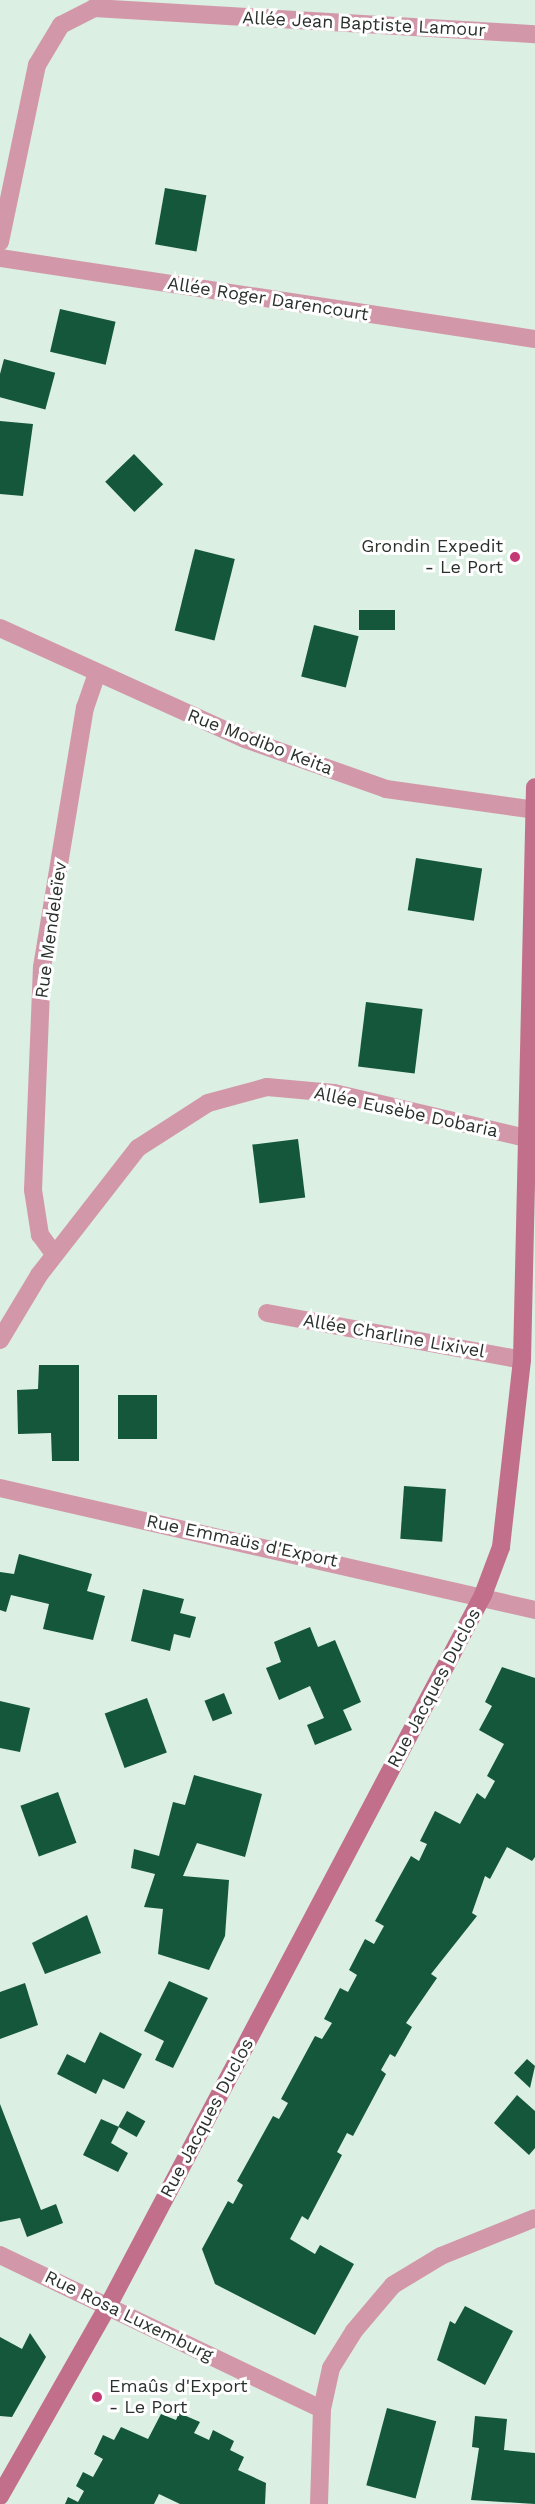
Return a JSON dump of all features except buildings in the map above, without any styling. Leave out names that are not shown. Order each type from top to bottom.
[{"type":"street","name":"Allée Jean Baptiste Lamour","points":[[92,4],[252,8],[535,34]]},
{"type":"street","points":[[0,242],[38,65],[61,25],[92,4]]},
{"type":"street","name":"Allée Roger Darencourt","points":[[0,258],[535,339]]},
{"type":"street","name":"Rue Modibo Keita","points":[[0,628],[96,676],[245,739],[386,789],[534,810]]},
{"type":"street","name":"Rue Mendeleïev","points":[[54,1254],[40,1235],[33,1190],[42,968],[85,708],[96,676]]},
{"type":"street","name":"Rue Jacques Duclos","points":[[0,2496],[108,2306],[483,1595],[501,1547],[522,1359],[535,787]]},
{"type":"street","name":"Allée Eusèbe Dobaria","points":[[0,1338],[54,1254],[138,1148],[208,1103],[267,1087],[334,1094],[526,1138]]},
{"type":"street","name":"Allée Charline Lixivel","points":[[267,1313],[522,1359]]},
{"type":"street","name":"Rue Emmaüs d'Export","points":[[0,1488],[483,1595],[535,1610]]},
{"type":"street","points":[[319,2504],[322,2409],[332,2368],[393,2285],[441,2256],[535,2218]]},
{"type":"street","name":"Rue Rosa Luxemburg","points":[[0,2255],[322,2409]]},
{"type":"place","name":"Grondin Expedit - Le Port","points":[[515,557]]},
{"type":"place","name":"Emaûs d'Export - Le Port","points":[[97,2397]]}]
